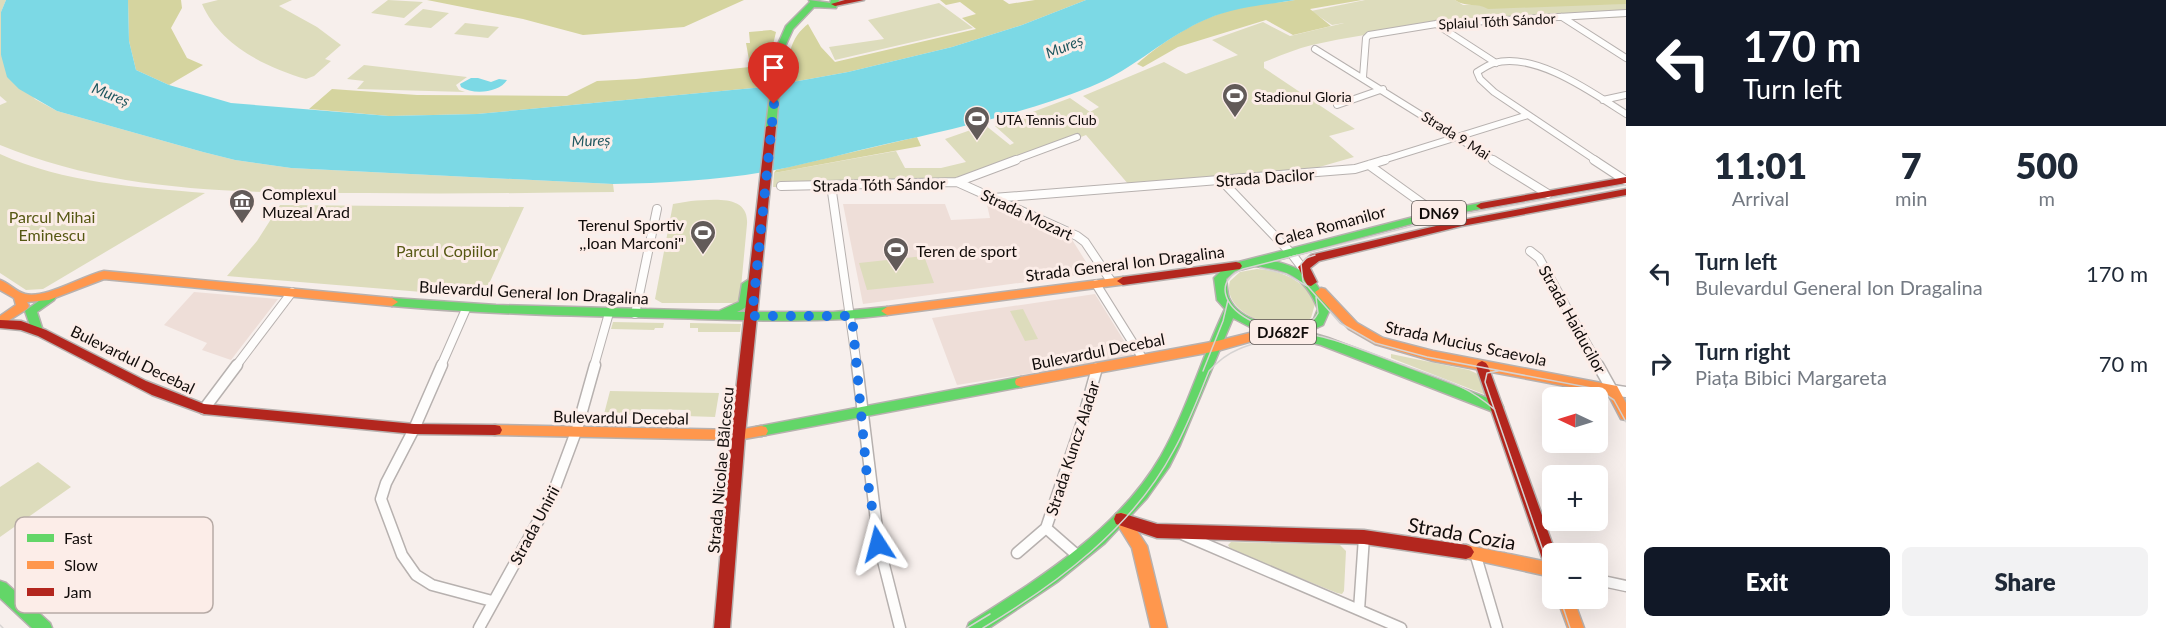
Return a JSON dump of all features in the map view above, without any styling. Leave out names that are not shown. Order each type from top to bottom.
[{"type":"main road","points":[[824,3],[860,0]]},
{"type":"main road","name":"Strada Nicolae Bălcescu","points":[[722,628],[738,435],[778,63],[785,34],[801,17],[824,3]]},
{"type":"main road","name":"Calea Romanilor","points":[[1255,262],[1437,214],[1626,181]]},
{"type":"main road","name":"Calea Romanilor","points":[[1304,270],[1307,263],[1317,258],[1461,223],[1626,192]]},
{"type":"main road","name":"DJ682F","points":[[1255,262],[1284,267],[1314,286],[1325,306],[1322,320],[1314,328],[1272,332],[1244,321],[1230,311],[1221,299],[1218,284],[1223,274],[1236,266],[1255,262]]},
{"type":"main road","name":"Strada General Ion Dragalina","points":[[1017,294],[1236,266]]},
{"type":"main road","points":[[716,316],[744,304],[750,278],[757,268]]},
{"type":"main road","points":[[1304,270],[1314,286]]},
{"type":"main road","name":"Bulevardul General Ion Dragalina","points":[[18,295],[35,298],[93,276],[111,275],[466,309],[716,316],[852,316],[1017,294]]},
{"type":"main road","points":[[37,331],[31,311],[74,283]]},
{"type":"main road","points":[[0,285],[18,295]]},
{"type":"main road","name":"Strada Mucius Scaevola","points":[[1314,286],[1353,327],[1370,338],[1432,356],[1612,390]]},
{"type":"main road","name":"Bulevardul Decebal","points":[[0,323],[23,306],[18,295]]},
{"type":"main road","points":[[975,628],[1043,586],[1121,519],[1151,482],[1168,455],[1217,346],[1230,311]]},
{"type":"main road","name":"Bulevardul Decebal","points":[[0,323],[10,323],[37,331],[178,402],[204,409],[414,429],[738,435],[1217,346],[1272,332]]},
{"type":"main road","name":"DJ682F","points":[[1289,332],[1333,344],[1496,407]]},
{"type":"main road","points":[[1482,366],[1545,543]]},
{"type":"main road","points":[[1612,390],[1626,415]]},
{"type":"main road","points":[[1121,519],[1139,546],[1159,628]]},
{"type":"main road","name":"Strada Cozia","points":[[1121,519],[1156,531],[1364,537],[1475,553],[1542,568]]},
{"type":"main road","points":[[0,588],[15,602]]},
{"type":"main road","points":[[1569,609],[1576,628]]},
{"type":"main road","points":[[28,613],[44,628]]},
{"type":"street","name":"Splaiul Tóth Sándor","points":[[1363,77],[1366,38],[1369,35],[1436,24],[1626,13]]},
{"type":"street","points":[[1561,17],[1625,57]]},
{"type":"street","points":[[1436,24],[1496,63]]},
{"type":"street","name":"Strada 9 Mai","points":[[1315,49],[1383,89],[1548,194]]},
{"type":"street","points":[[1626,114],[1546,69],[1520,63],[1496,63],[1486,65],[1477,72],[1480,79],[1494,92],[1626,181]]},
{"type":"street","points":[[1337,105],[1383,89]]},
{"type":"street","points":[[1603,100],[1626,95]]},
{"type":"street","name":"Strada Dacilor","points":[[993,198],[1335,171],[1369,165],[1528,115]]},
{"type":"street","name":"Strada Tóth Sándor","points":[[781,186],[957,182],[1077,137]]},
{"type":"street","points":[[1369,165],[1437,214]]},
{"type":"street","points":[[1221,180],[1291,253],[1304,270]]},
{"type":"street","name":"Strada Mozart","points":[[957,182],[1077,236],[1085,242],[1111,281]]},
{"type":"street","points":[[831,184],[852,316],[867,477],[878,544],[900,628]]},
{"type":"street","points":[[635,314],[657,209]]},
{"type":"street","name":"Strada Haiducilor","points":[[1530,251],[1539,258],[1612,390]]},
{"type":"street","points":[[1096,284],[1143,359]]},
{"type":"street","points":[[204,409],[292,292]]},
{"type":"street","points":[[466,309],[414,429],[386,483],[381,500],[402,555],[416,574],[432,585],[492,601]]},
{"type":"street","name":"Strada Unirii","points":[[479,628],[492,601],[553,496],[575,433],[609,313]]},
{"type":"street","name":"Strada Kuncz Aladar","points":[[1046,528],[1082,422],[1097,368]]},
{"type":"street","name":"Strada Mucius Scaevola","points":[[1612,390],[1626,392]]},
{"type":"street","points":[[1017,553],[1046,528],[1078,556]]},
{"type":"street","points":[[1176,532],[1401,628]]},
{"type":"street","points":[[1359,610],[1364,537]]},
{"type":"street","points":[[1475,553],[1497,628]]},
{"type":"street","points":[[1608,582],[1626,586]]},
{"type":"shaded area","points":[[128,0],[181,0],[182,8],[171,28],[187,58],[203,65],[169,85],[136,70],[129,41]]},
{"type":"shaded area","points":[[427,0],[744,0],[684,27],[583,35],[523,19]]},
{"type":"shaded area","points":[[940,0],[1003,0],[1009,4],[1035,0],[1086,0],[1022,25],[952,47],[848,72],[765,87],[477,114],[389,116],[309,109],[332,89],[417,95],[567,96],[597,81],[759,66],[758,59],[749,60],[746,43],[750,43],[749,32],[771,30],[776,32],[768,66],[787,64],[794,41],[799,32],[808,24],[821,47],[835,62],[976,29],[962,18],[976,14],[960,2],[946,5]]},
{"type":"shaded area","points":[[1295,0],[1362,0],[1310,9],[1331,26],[1293,35],[1266,20],[1178,47],[1143,67],[1137,64],[1175,36],[1203,20],[1233,9]]},
{"type":"shaded area","points":[[1455,0],[1626,0],[1626,4],[1488,9]]},
{"type":"shaded area","points":[[917,137],[921,146],[774,173],[776,170]]},
{"type":"shaded area","points":[[843,204],[945,204],[951,220],[990,218],[987,205],[997,204],[1071,238],[1093,273],[863,304]]},
{"type":"shaded area","points":[[194,292],[278,299],[231,360],[202,350],[207,343],[164,325]]},
{"type":"shaded area","points":[[1095,294],[1134,357],[957,385],[932,318]]},
{"type":"green space","points":[[0,0],[6,0],[1,12],[1,55],[35,99],[57,111],[235,160],[291,168],[613,184],[614,192],[398,193],[227,190],[134,181],[89,173],[44,161],[0,145],[0,105],[7,102],[0,96]]},
{"type":"green space","points":[[218,0],[292,0],[279,6],[317,27],[341,45],[325,59],[331,61],[314,76],[306,79],[290,74],[245,52],[220,31],[202,4]]},
{"type":"green space","points":[[388,0],[423,2],[404,18],[371,13]]},
{"type":"green space","points":[[1365,0],[1455,0],[1463,5],[1626,4],[1626,17],[1468,25],[1389,32],[1312,45],[1264,62],[1264,68],[1355,129],[1329,136],[1354,157],[1309,170],[1129,185],[1086,135],[973,180],[948,185],[773,187],[774,173],[896,151],[905,168],[941,168],[966,162],[945,139],[985,125],[1010,145],[1014,143],[995,126],[1070,98],[1090,112],[1099,107],[1083,96],[1164,62],[1186,74],[1238,55],[1212,40],[1263,22],[1290,36],[1344,23],[1332,25],[1311,11]]},
{"type":"green space","points":[[939,3],[973,28],[835,60],[829,47],[884,39],[868,20]]},
{"type":"green space","points":[[423,9],[449,13],[431,28],[404,25]]},
{"type":"green space","points":[[465,23],[499,27],[488,38],[454,34]]},
{"type":"green space","points":[[364,65],[467,77],[456,85],[459,90],[465,92],[357,89],[364,81],[347,79]]},
{"type":"green space","name":"Parcul Mihai Eminescu","points":[[0,154],[24,164],[75,178],[127,186],[205,193],[43,289],[26,290],[0,273]]},
{"type":"green space","name":"Terenul Sportiv ,,Ioan Marconi\"","points":[[691,201],[728,201],[736,203],[746,214],[740,298],[736,303],[662,303],[655,299],[673,204]]},
{"type":"green space","name":"Parcul Copiilor","points":[[280,205],[524,207],[483,297],[227,276],[257,241]]},
{"type":"green space","name":"Teren de sport","points":[[924,256],[934,283],[867,290],[859,263]]},
{"type":"green space","points":[[1257,269],[1283,274],[1306,289],[1315,304],[1311,318],[1287,325],[1272,324],[1245,313],[1235,304],[1230,293],[1230,281],[1240,272]]},
{"type":"green space","name":"Teren de sport","points":[[1023,309],[1038,339],[1025,341],[1010,311]]},
{"type":"green space","points":[[613,322],[664,323],[663,328],[654,330],[611,329]]},
{"type":"green space","points":[[690,323],[741,324],[740,332],[698,332],[698,328],[690,328]]},
{"type":"green space","points":[[1391,354],[1469,370],[1480,375],[1486,395],[1391,358]]},
{"type":"green space","points":[[610,391],[719,393],[715,417],[685,416],[686,410],[641,409],[639,415],[604,414]]},
{"type":"green space","points":[[38,462],[71,487],[28,517],[15,517],[15,526],[0,537],[0,487]]},
{"type":"green space","points":[[1231,542],[1340,545],[1346,551],[1344,591],[1342,594],[1337,593],[1231,550],[1228,545]]},
{"type":"water","name":"Mureș","points":[[6,0],[128,0],[129,41],[136,70],[169,85],[231,103],[389,116],[477,114],[765,87],[848,72],[952,47],[1022,25],[1086,0],[1295,0],[1240,9],[1214,16],[1174,36],[1104,81],[1040,105],[989,120],[775,170],[694,180],[613,184],[291,168],[235,160],[57,111],[19,89],[7,77],[1,55],[1,12]]},
{"type":"water","points":[[471,78],[491,82],[499,79],[507,80],[498,88],[479,92],[461,87],[460,84]]},
{"type":"tram line","points":[[1228,301],[1225,287],[1228,280],[1243,269],[1453,216],[1626,185]]},
{"type":"tram line","points":[[1315,255],[1306,258],[1301,264],[1303,281],[1340,323],[1375,343],[1427,357],[1597,389],[1614,400],[1626,422]]},
{"type":"tram line","points":[[1260,268],[1286,274],[1307,286]]},
{"type":"tram line","points":[[1293,332],[1305,326],[1318,313],[1316,297]]},
{"type":"tram line","points":[[1203,371],[1223,321],[1228,301]]},
{"type":"tram line","points":[[1228,301],[1233,308],[1248,319],[1276,329],[1293,332]]},
{"type":"tram line","points":[[983,628],[1065,573],[1091,552],[1137,505],[1174,450],[1212,367],[1248,345],[1293,332]]},
{"type":"tram line","points":[[1293,332],[1353,346],[1439,378],[1473,393],[1494,410]]},
{"type":"tram line","points":[[1494,410],[1485,382],[1487,373],[1498,371]]},
{"type":"tram line","points":[[1494,410],[1542,548]]},
{"type":"tram line","points":[[1564,609],[1570,628]]},
{"type":"tram line","points":[[967,628],[990,614]]},
{"type":"tram line","points":[[0,625],[3,628]]},
{"type":"traffic: fast","points":[[813,0],[815,5],[833,6],[835,0]]},
{"type":"traffic: fast","points":[[771,127],[779,51],[789,28],[813,3]]},
{"type":"traffic: fast","points":[[1255,262],[1437,214],[1481,206]]},
{"type":"traffic: fast","points":[[1255,262],[1297,273],[1310,283],[1316,290],[1324,309],[1319,322],[1303,329],[1282,330],[1258,326],[1238,316],[1223,300],[1220,278],[1231,268],[1255,262]]},
{"type":"traffic: fast","points":[[724,313],[744,304],[748,284]]},
{"type":"traffic: fast","points":[[37,331],[31,311],[50,297]]},
{"type":"traffic: fast","points":[[392,302],[565,312],[751,317],[833,316],[887,311]]},
{"type":"traffic: fast","points":[[975,628],[1027,595],[1076,558],[1122,517],[1142,494],[1160,469],[1173,445],[1230,311]]},
{"type":"traffic: fast","points":[[1289,332],[1324,341],[1496,407]]},
{"type":"traffic: fast","points":[[761,431],[1021,382]]},
{"type":"traffic: fast","points":[[0,588],[15,602]]},
{"type":"traffic: fast","points":[[28,613],[44,628]]},
{"type":"traffic: slow","points":[[0,284],[22,297],[35,298],[55,294],[104,275],[392,302]]},
{"type":"traffic: slow","points":[[887,311],[1123,281]]},
{"type":"traffic: slow","points":[[1321,292],[1353,326],[1379,341],[1433,356],[1612,390],[1626,415]]},
{"type":"traffic: slow","points":[[0,322],[23,306],[18,295]]},
{"type":"traffic: slow","points":[[1217,346],[1270,332]]},
{"type":"traffic: slow","points":[[1021,382],[1217,346]]},
{"type":"traffic: slow","points":[[495,430],[738,435],[761,431]]},
{"type":"traffic: slow","points":[[1121,519],[1139,546],[1159,628]]},
{"type":"traffic: slow","points":[[1466,552],[1542,568]]},
{"type":"traffic: slow","points":[[1569,609],[1576,628]]},
{"type":"traffic: jam","points":[[835,4],[860,0]]},
{"type":"traffic: jam","points":[[722,628],[738,435],[771,127]]},
{"type":"traffic: jam","points":[[1481,206],[1626,180]]},
{"type":"traffic: jam","points":[[1311,282],[1304,267],[1315,258],[1462,223],[1626,192]]},
{"type":"traffic: jam","points":[[1123,281],[1236,266]]},
{"type":"traffic: jam","points":[[0,324],[21,326],[42,333],[142,384],[204,409],[414,429],[495,430]]},
{"type":"traffic: jam","points":[[1482,366],[1545,543]]},
{"type":"traffic: jam","points":[[1121,519],[1157,531],[1364,537],[1466,552]]},
{"type":"place","name":"Stadionul Gloria","points":[[1235,119]]},
{"type":"place","name":"UTA Tennis Club","points":[[977,142]]},
{"type":"place","name":"Complexul Muzeal Arad","points":[[242,225]]},
{"type":"place","name":"Terenul Sportiv ,,Ioan Marconi\"","points":[[703,256]]},
{"type":"place","name":"Teren de sport","points":[[896,273]]},
{"type":"route","points":[[774,104],[752,316],[852,316],[867,477],[878,544]]}]
